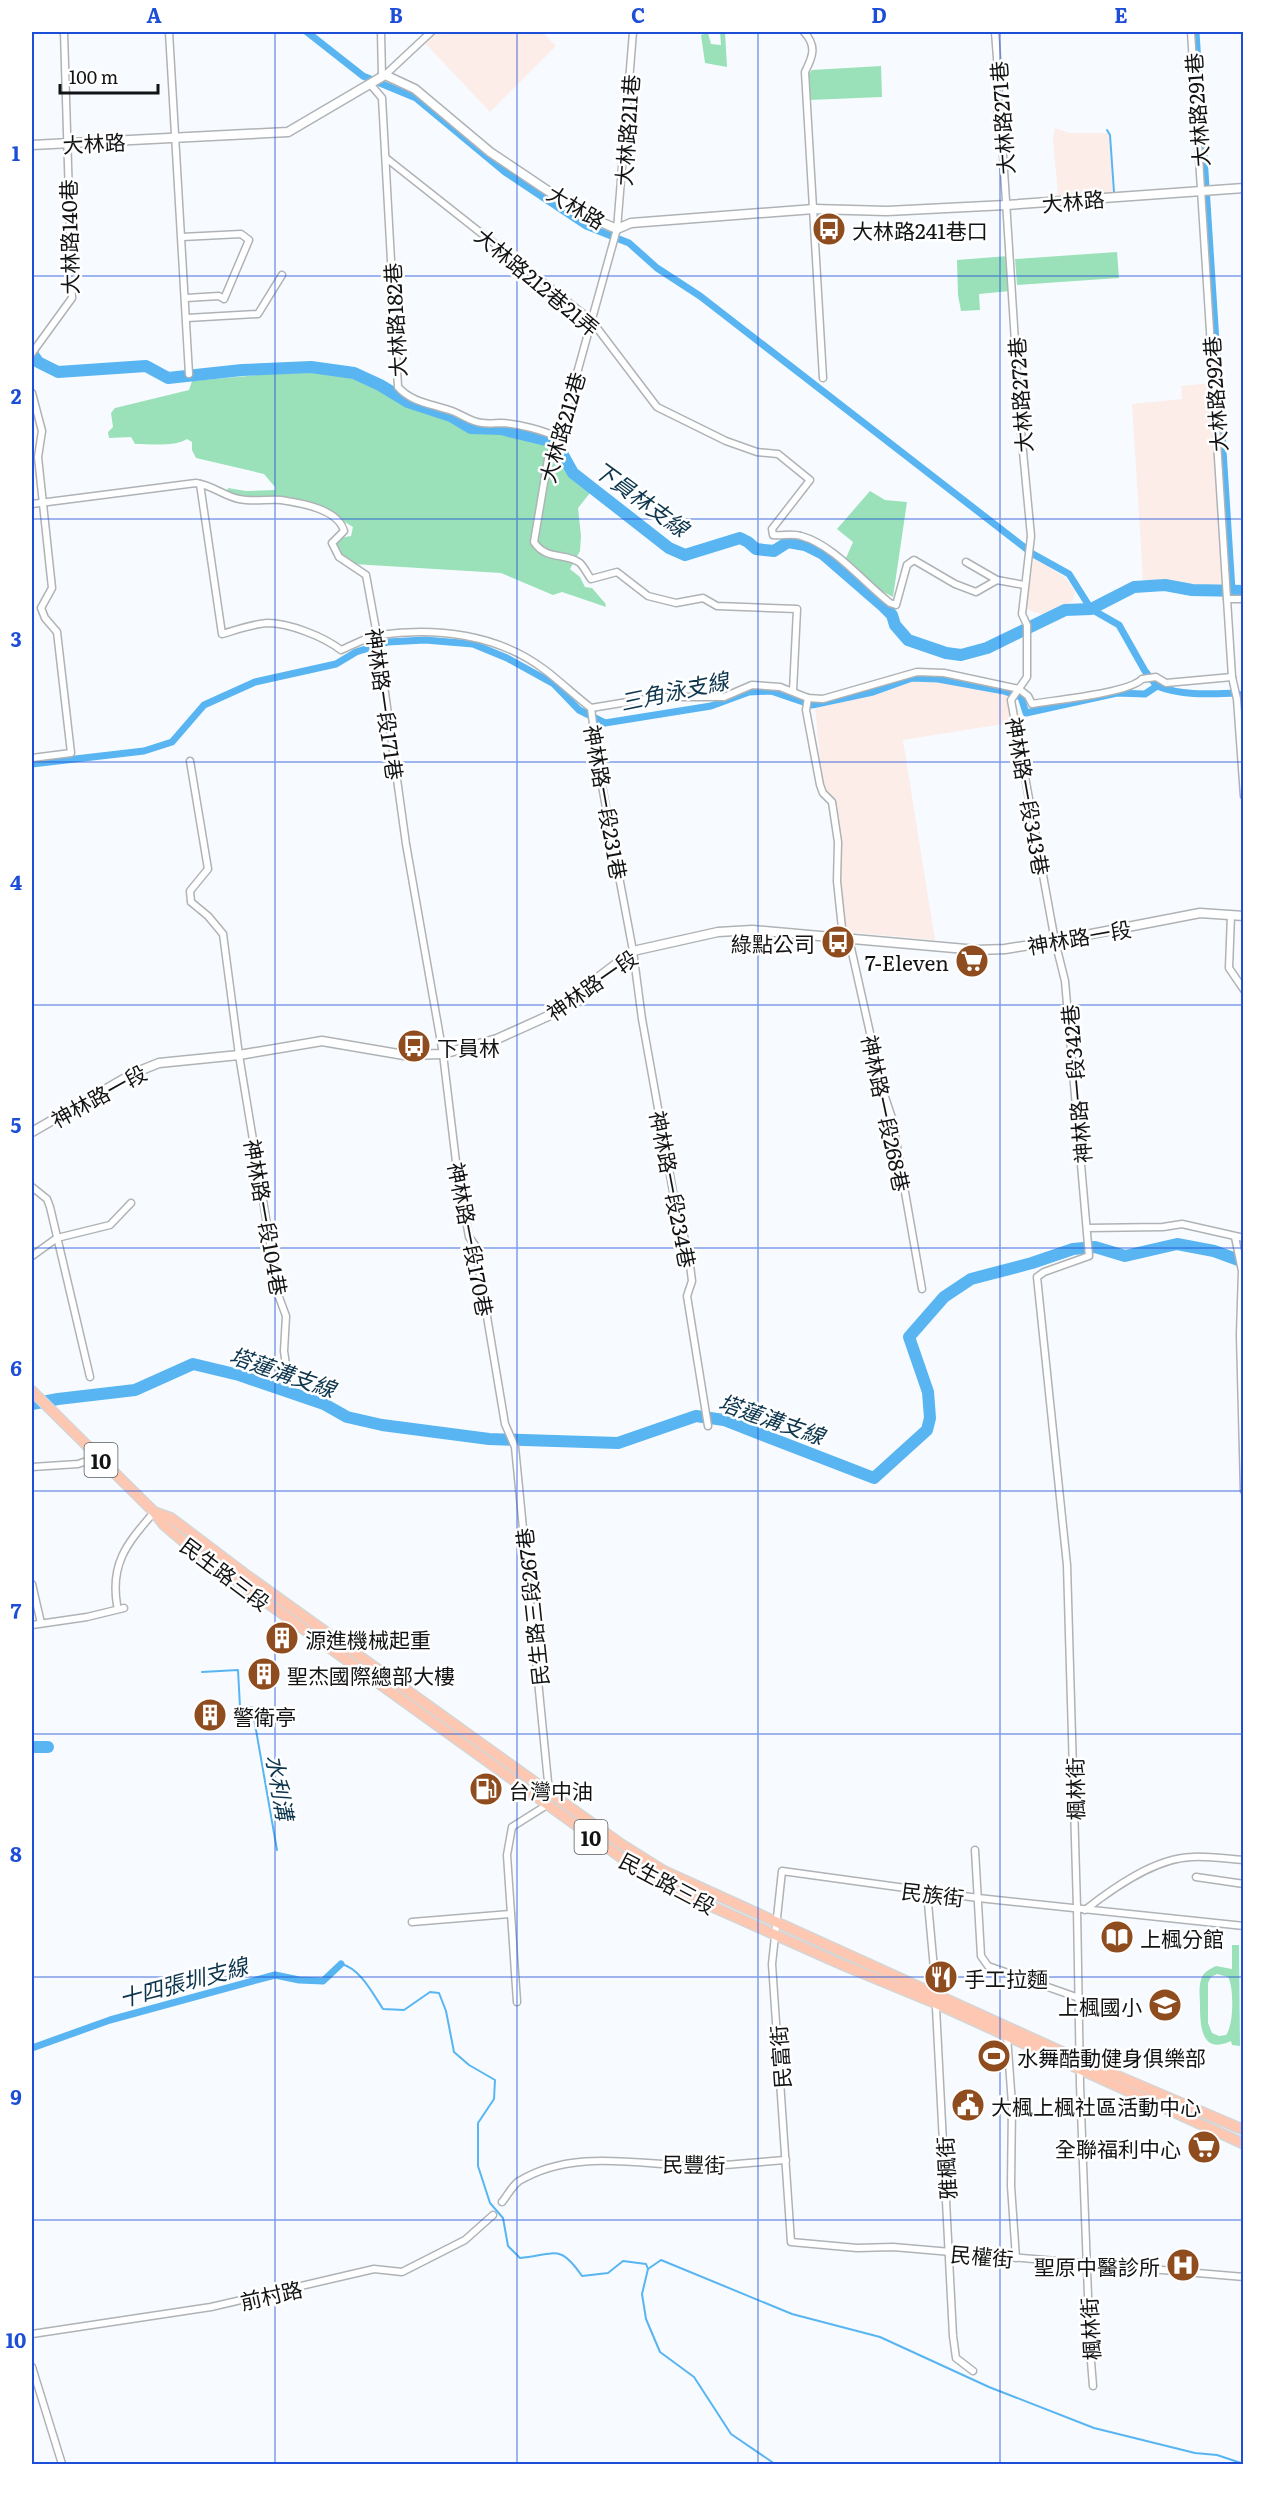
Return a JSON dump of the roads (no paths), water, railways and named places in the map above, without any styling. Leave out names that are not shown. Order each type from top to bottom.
[{"type":"main road","name":"民生路三段","points":[[33,1393],[154,1512],[164,1525],[202,1556],[637,1869],[658,1882],[774,1934],[1080,2060]]},
{"type":"main road","name":"民生路三段","points":[[154,1512],[171,1518],[626,1848],[664,1871],[777,1922],[1081,2071]]},
{"type":"main road","name":"10","points":[[1080,2060],[1244,2130]]},
{"type":"main road","name":"10","points":[[1081,2071],[1244,2144]]},
{"type":"street","name":"大林路140巷","points":[[32,353],[72,298],[64,32]]},
{"type":"street","points":[[170,32],[174,138],[186,298],[189,374]]},
{"type":"street","points":[[381,32],[383,77]]},
{"type":"street","points":[[383,77],[430,32]]},
{"type":"street","name":"大林路211巷","points":[[617,229],[633,32]]},
{"type":"street","points":[[804,32],[814,48],[814,54],[806,72],[823,378]]},
{"type":"street","name":"大林路271巷","points":[[995,32],[999,84],[997,123],[1002,139],[1006,205]]},
{"type":"street","name":"大林路291巷","points":[[1191,32],[1201,189]]},
{"type":"street","name":"大林路","points":[[32,145],[288,132],[383,77],[415,89],[490,152],[584,214],[617,229],[631,223],[814,209],[887,211],[1244,188]]},
{"type":"street","name":"大林路182巷","points":[[370,85],[382,98],[398,387],[404,394],[434,408],[452,411],[471,420],[482,423],[503,423],[549,433],[560,438]]},
{"type":"street","name":"大林路212巷21弄","points":[[386,158],[591,320],[657,406],[726,441],[757,452],[778,454],[810,480],[772,529],[773,535],[800,535],[817,541],[836,555],[876,592],[896,605],[907,565],[914,560],[955,584],[976,592],[998,580]]},
{"type":"street","name":"大林路292巷","points":[[1201,189],[1232,677],[1240,701],[1244,796]]},
{"type":"street","name":"大林路272巷","points":[[1006,205],[1020,420],[1031,536],[1024,585]]},
{"type":"street","name":"大林路212巷","points":[[617,229],[560,438],[546,465],[534,542],[546,554],[580,563],[591,579],[617,572],[648,596],[676,603],[703,598],[717,606],[797,609],[793,691]]},
{"type":"street","points":[[182,237],[241,234],[249,240],[224,299],[219,296],[186,298]]},
{"type":"street","points":[[187,318],[258,314],[282,275]]},
{"type":"street","points":[[32,337],[38,345]]},
{"type":"street","points":[[32,393],[42,431],[38,457],[52,588],[41,608],[45,618],[57,632],[71,753],[32,758]]},
{"type":"street","points":[[32,450],[40,447]]},
{"type":"street","points":[[32,504],[200,484]]},
{"type":"street","name":"神林路一段231巷","points":[[200,484],[222,634],[266,623],[281,625],[326,639],[341,650],[377,635],[424,632],[473,636],[510,650],[544,669],[591,708],[599,770],[633,951]]},
{"type":"street","name":"神林路一段171巷","points":[[200,484],[240,500],[280,500],[332,513],[342,523],[344,531],[332,543],[339,557],[366,575],[377,635],[406,844],[443,1054]]},
{"type":"street","points":[[966,562],[998,580],[1024,585]]},
{"type":"street","name":"神林路一段343巷","points":[[1024,585],[1022,614],[1027,625],[1027,677],[1011,700],[1054,941]]},
{"type":"street","points":[[1227,598],[1244,599]]},
{"type":"street","points":[[591,708],[658,697],[724,697],[752,685],[780,687],[808,698],[824,699],[917,672],[944,673],[1019,689],[1028,696],[1032,704],[1098,694],[1137,684],[1142,679],[1156,677],[1166,683],[1232,677]]},
{"type":"street","name":"神林路一段268巷","points":[[808,698],[806,710],[820,785],[823,793],[832,802],[838,842],[837,881],[846,938],[883,1091],[892,1118],[922,1289]]},
{"type":"street","name":"神林路一段104巷","points":[[190,761],[208,869],[190,891],[191,902],[208,916],[223,934],[239,1055],[279,1297],[286,1316],[284,1351],[288,1379]]},
{"type":"street","name":"神林路一段","points":[[32,1132],[148,1066],[239,1055],[322,1041],[404,1055],[443,1054],[497,1039],[548,1016],[633,951],[718,932],[752,930],[977,950],[1005,949],[1054,941],[1200,913],[1244,916]]},
{"type":"street","points":[[1230,915],[1229,968],[1244,990]]},
{"type":"street","name":"神林路一段342巷","points":[[1054,941],[1065,981],[1087,1228]]},
{"type":"street","name":"神林路一段234巷","points":[[633,951],[642,1019],[677,1214],[688,1249],[692,1281],[687,1296],[708,1426]]},
{"type":"street","name":"神林路一段170巷","points":[[443,1054],[457,1170],[469,1237],[475,1245],[505,1424]]},
{"type":"street","points":[[32,1187],[47,1199],[90,1377]]},
{"type":"street","points":[[32,1256],[57,1238],[110,1226],[131,1203]]},
{"type":"street","points":[[1087,1228],[1163,1227],[1182,1224],[1244,1238]]},
{"type":"street","name":"楓林街","points":[[1087,1228],[1089,1256],[1044,1272],[1037,1277],[1067,1565],[1081,1909],[1079,1998],[1086,2264],[1093,2386]]},
{"type":"street","points":[[1235,1237],[1242,1271],[1240,1335],[1244,1491]]},
{"type":"street","name":"民生路三段267巷","points":[[505,1424],[515,1447],[549,1792]]},
{"type":"street","points":[[32,1467],[78,1464],[98,1457]]},
{"type":"street","points":[[117,1605],[113,1584],[122,1554],[154,1512]]},
{"type":"street","points":[[32,1584],[41,1623]]},
{"type":"street","points":[[32,1625],[124,1608]]},
{"type":"street","points":[[518,2001],[507,1855],[512,1827],[547,1805]]},
{"type":"street","points":[[975,1850],[981,1956],[988,1966],[1079,1998]]},
{"type":"street","points":[[1081,1909],[1132,1878],[1177,1859],[1191,1857],[1244,1860]]},
{"type":"street","name":"民族街","points":[[782,1871],[927,1892],[1244,1926]]},
{"type":"street","name":"民富街","points":[[782,1871],[772,1964],[791,2242]]},
{"type":"street","points":[[1196,1877],[1244,1884]]},
{"type":"street","name":"雅楓街","points":[[927,1892],[953,2336],[956,2358],[973,2371]]},
{"type":"street","points":[[412,1922],[511,1914]]},
{"type":"street","points":[[1007,2036],[1012,2104],[1011,2186],[1016,2258]]},
{"type":"street","name":"民豐街","points":[[502,2202],[517,2182],[537,2173],[578,2161],[601,2160],[701,2166],[786,2160]]},
{"type":"street","name":"前村路","points":[[32,2334],[212,2307],[374,2269],[402,2272],[465,2240],[493,2215]]},
{"type":"street","name":"民權街","points":[[791,2242],[1244,2277]]},
{"type":"street","points":[[32,2367],[62,2464]]},
{"type":"waterway","points":[[307,32],[363,76],[416,98],[505,172],[586,226],[629,243],[657,268],[700,296],[1033,554],[1069,574],[1091,609],[1119,625],[1145,671],[1157,686]]},
{"type":"waterway","points":[[1196,32],[1232,590]]},
{"type":"waterway","points":[[1107,130],[1110,135],[1114,192]]},
{"type":"waterway","name":"下員林支線","points":[[32,353],[38,362],[58,372],[146,366],[168,378],[242,370],[311,367],[354,373],[408,402],[451,416],[471,428],[501,429],[550,441],[559,448],[573,473],[669,548],[685,555],[740,538],[756,549],[774,551],[788,542],[805,545],[823,554],[883,606],[892,615],[895,625],[908,640],[946,653],[961,655],[987,648],[1065,610],[1091,609],[1134,587],[1165,585],[1192,590],[1244,591]]},
{"type":"waterway","name":"三角泳支線","points":[[32,764],[144,751],[172,742],[204,705],[255,682],[336,664],[356,652],[388,642],[425,640],[473,644],[507,658],[554,684],[579,710],[605,723],[711,706],[749,692],[771,691],[812,705],[873,692],[912,678],[938,679],[1004,691],[1021,697],[1026,713],[1117,693],[1145,694],[1157,686],[1186,693],[1236,693],[1244,697]]},
{"type":"waterway","name":"塔蓮溝支線","points":[[32,1404],[135,1390],[193,1364],[239,1375],[324,1404],[347,1417],[382,1425],[489,1439],[618,1443],[696,1416],[724,1420],[874,1478],[927,1430],[930,1418],[928,1392],[909,1337],[944,1297],[971,1279],[1032,1263],[1073,1249],[1095,1247],[1125,1256],[1177,1244],[1214,1251],[1244,1262]]},
{"type":"waterway","name":"水利溝","points":[[202,1672],[238,1670],[240,1707],[252,1707],[277,1850]]},
{"type":"waterway","points":[[32,1747],[48,1747]]},
{"type":"waterway","points":[[341,1964],[348,1966],[360,1976],[383,2009],[404,2010],[430,1992],[439,1993],[446,2011],[454,2052],[469,2065],[495,2080],[494,2099],[478,2123],[478,2166],[490,2203],[503,2218],[508,2246],[520,2258],[550,2254],[562,2255],[582,2276],[608,2273],[623,2261],[646,2264],[648,2269],[642,2294],[646,2319],[660,2352],[694,2377],[731,2434],[775,2464]]},
{"type":"waterway","name":"十四張圳支線","points":[[32,2048],[110,2020],[275,1975],[299,1980],[323,1981],[341,1964]]},
{"type":"waterway","points":[[648,2269],[661,2260],[792,2314],[880,2337],[989,2387],[1094,2428],[1195,2453],[1217,2455],[1244,2464]]},
{"type":"place","name":"大林路241巷口","points":[[829,229]]},
{"type":"place","name":"綠點公司","points":[[838,942]]},
{"type":"place","name":"7-Eleven","points":[[972,961]]},
{"type":"place","name":"下員林","points":[[414,1046]]},
{"type":"place","name":"源進機械起重","points":[[282,1638]]},
{"type":"place","name":"聖杰國際總部大樓","points":[[264,1674]]},
{"type":"place","name":"警衛亭","points":[[210,1715]]},
{"type":"place","name":"台灣中油","points":[[486,1789]]},
{"type":"place","name":"上楓分館","points":[[1117,1937]]},
{"type":"place","name":"手工拉麵","points":[[941,1977]]},
{"type":"place","name":"上楓國小","points":[[1165,2005]]},
{"type":"place","name":"水舞酷動健身俱樂部","points":[[994,2056]]},
{"type":"place","name":"大楓上楓社區活動中心","points":[[968,2105]]},
{"type":"place","name":"全聯福利中心","points":[[1204,2147]]},
{"type":"place","name":"聖原中醫診所","points":[[1183,2265]]}]
